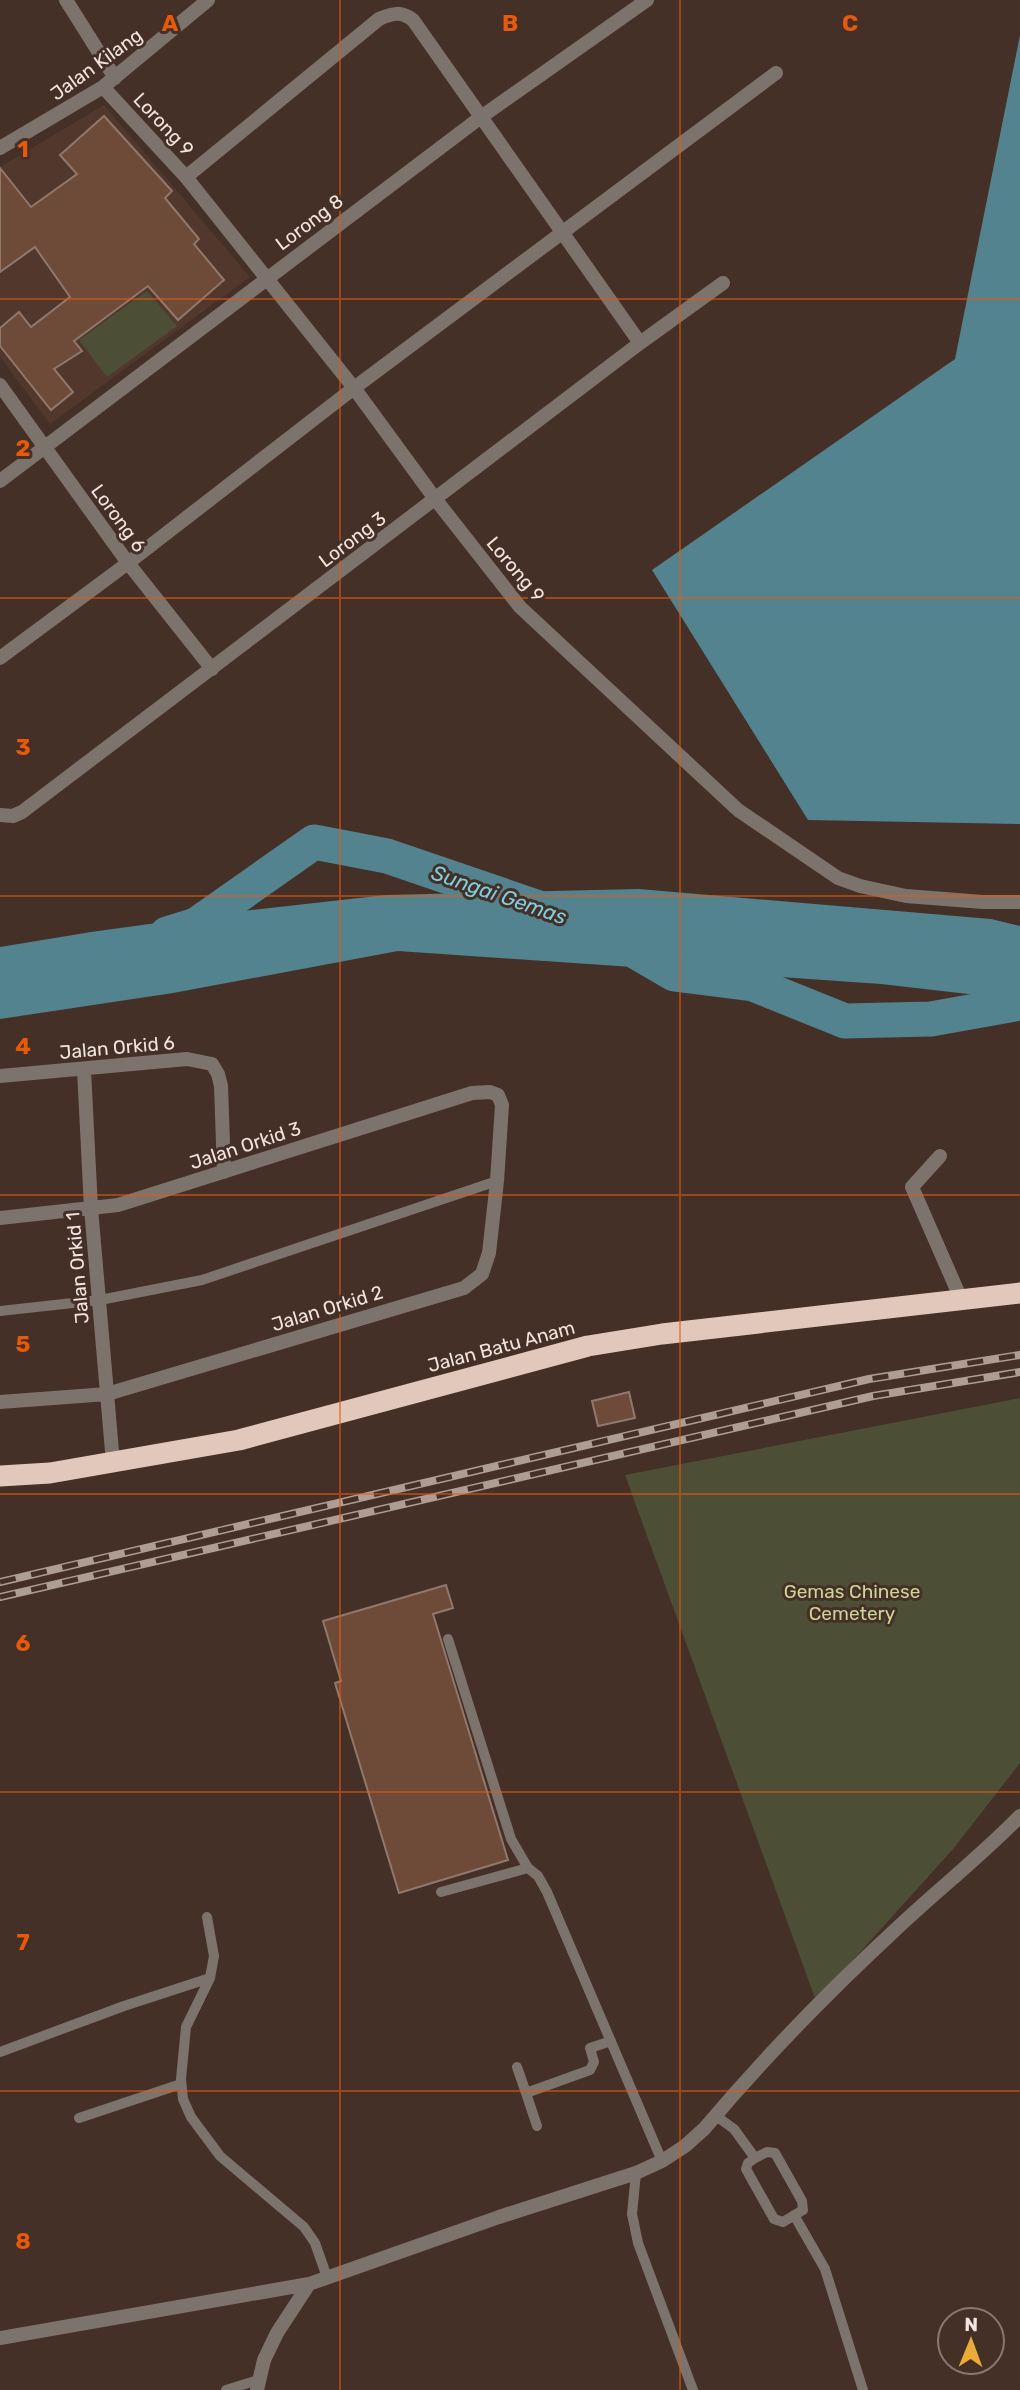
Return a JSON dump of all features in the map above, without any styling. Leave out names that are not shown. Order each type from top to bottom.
[{"type":"highway","name":"Jalan Batu Anam","points":[[0,1476],[50,1473],[239,1440],[588,1346],[662,1334],[1020,1293]]},
{"type":"street","name":"Lorong 9","points":[[66,0],[109,83],[354,388],[436,500],[520,607],[738,810],[838,878],[860,887],[906,895],[983,902],[1020,902]]},
{"type":"street","name":"Jalan Kilang","points":[[0,148],[109,83],[208,0]]},
{"type":"street","name":"Lorong 8","points":[[0,481],[481,117],[647,0]]},
{"type":"street","points":[[186,177],[379,19],[391,13],[403,13],[413,20],[640,343]]},
{"type":"street","points":[[0,658],[354,388],[776,73]]},
{"type":"street","name":"Lorong 3","points":[[0,815],[13,816],[22,812],[640,343],[723,283]]},
{"type":"street","name":"Lorong 6","points":[[0,386],[128,563],[212,669]]},
{"type":"street","name":"Jalan Orkid 6","points":[[0,1076],[187,1059],[212,1064],[218,1074],[220,1086],[224,1172]]},
{"type":"street","name":"Jalan Orkid 1","points":[[83,1070],[91,1208],[113,1463]]},
{"type":"street","name":"Jalan Orkid 3","points":[[0,1218],[118,1205],[472,1093],[490,1092],[498,1095]]},
{"type":"street","name":"Jalan Orkid 2","points":[[0,1402],[107,1394],[464,1287],[475,1281],[486,1267],[497,1181],[502,1105],[498,1095]]},
{"type":"street","points":[[940,1156],[912,1188],[961,1300]]},
{"type":"street","points":[[0,2338],[309,2284],[499,2217],[636,2173],[662,2161],[685,2146],[716,2116],[807,2014],[895,1930],[988,1849],[1020,1816]]},
{"type":"street","points":[[258,2385],[264,2360],[277,2333],[309,2284]]},
{"type":"lane","points":[[0,1311],[100,1300],[202,1280],[497,1181]]},
{"type":"lane","points":[[448,1639],[510,1839],[547,1892],[662,2161]]},
{"type":"lane","points":[[441,1892],[528,1868]]},
{"type":"lane","points":[[207,1917],[214,1956],[210,1978],[186,2027],[181,2084],[183,2099],[191,2117],[220,2157],[304,2227],[315,2243],[327,2277]]},
{"type":"lane","points":[[0,2052],[124,2006],[210,1978]]},
{"type":"lane","points":[[526,2093],[590,2070],[594,2062],[590,2048],[611,2041]]},
{"type":"lane","points":[[517,2067],[537,2126]]},
{"type":"lane","points":[[79,2118],[181,2084]]},
{"type":"lane","points":[[716,2116],[734,2129],[755,2158]]},
{"type":"lane","points":[[767,2151],[775,2153],[802,2201],[803,2210],[783,2222],[774,2219],[746,2169],[748,2163],[755,2158],[767,2151]]},
{"type":"lane","points":[[636,2173],[632,2214],[638,2243],[693,2390]]},
{"type":"lane","points":[[794,2215],[825,2269],[863,2390]]},
{"type":"lane","points":[[226,2390],[258,2385]]},
{"type":"shaded area","points":[[104,105],[250,277],[50,424],[0,357],[0,167]]},
{"type":"green space","points":[[147,291],[177,326],[107,377],[79,340]]},
{"type":"green space","name":"Gemas Chinese Cemetery","points":[[1020,1398],[1020,1763],[954,1848],[816,2001],[625,1475]]},
{"type":"water","points":[[1020,35],[1020,824],[808,820],[652,570],[955,359]]},
{"type":"water","points":[[639,889],[991,919],[1020,926],[1020,1000],[881,984],[398,951],[173,993],[0,1019],[0,947],[251,910],[386,895]]},
{"type":"building","points":[[104,116],[172,191],[165,198],[199,239],[194,244],[224,280],[178,320],[148,286],[74,341],[82,351],[54,369],[73,392],[51,410],[0,346],[0,328],[19,312],[31,327],[70,297],[35,247],[0,272],[0,168],[31,207],[77,174],[60,155]]},
{"type":"building","points":[[629,1392],[635,1418],[598,1426],[592,1401]]},
{"type":"building","points":[[446,1585],[453,1608],[433,1614],[508,1860],[399,1893],[335,1683],[341,1681],[323,1621]]},
{"type":"waterway","name":"Sungai Gemas","points":[[167,934],[196,925],[314,842],[387,856],[539,908]]},
{"type":"waterway","name":"Sungai Gemas","points":[[626,946],[674,974],[753,984],[845,1021],[931,1019],[1020,1003]]},
{"type":"railway","points":[[0,1582],[869,1379],[1020,1355]]},
{"type":"railway","points":[[0,1597],[873,1396],[1020,1372]]}]
